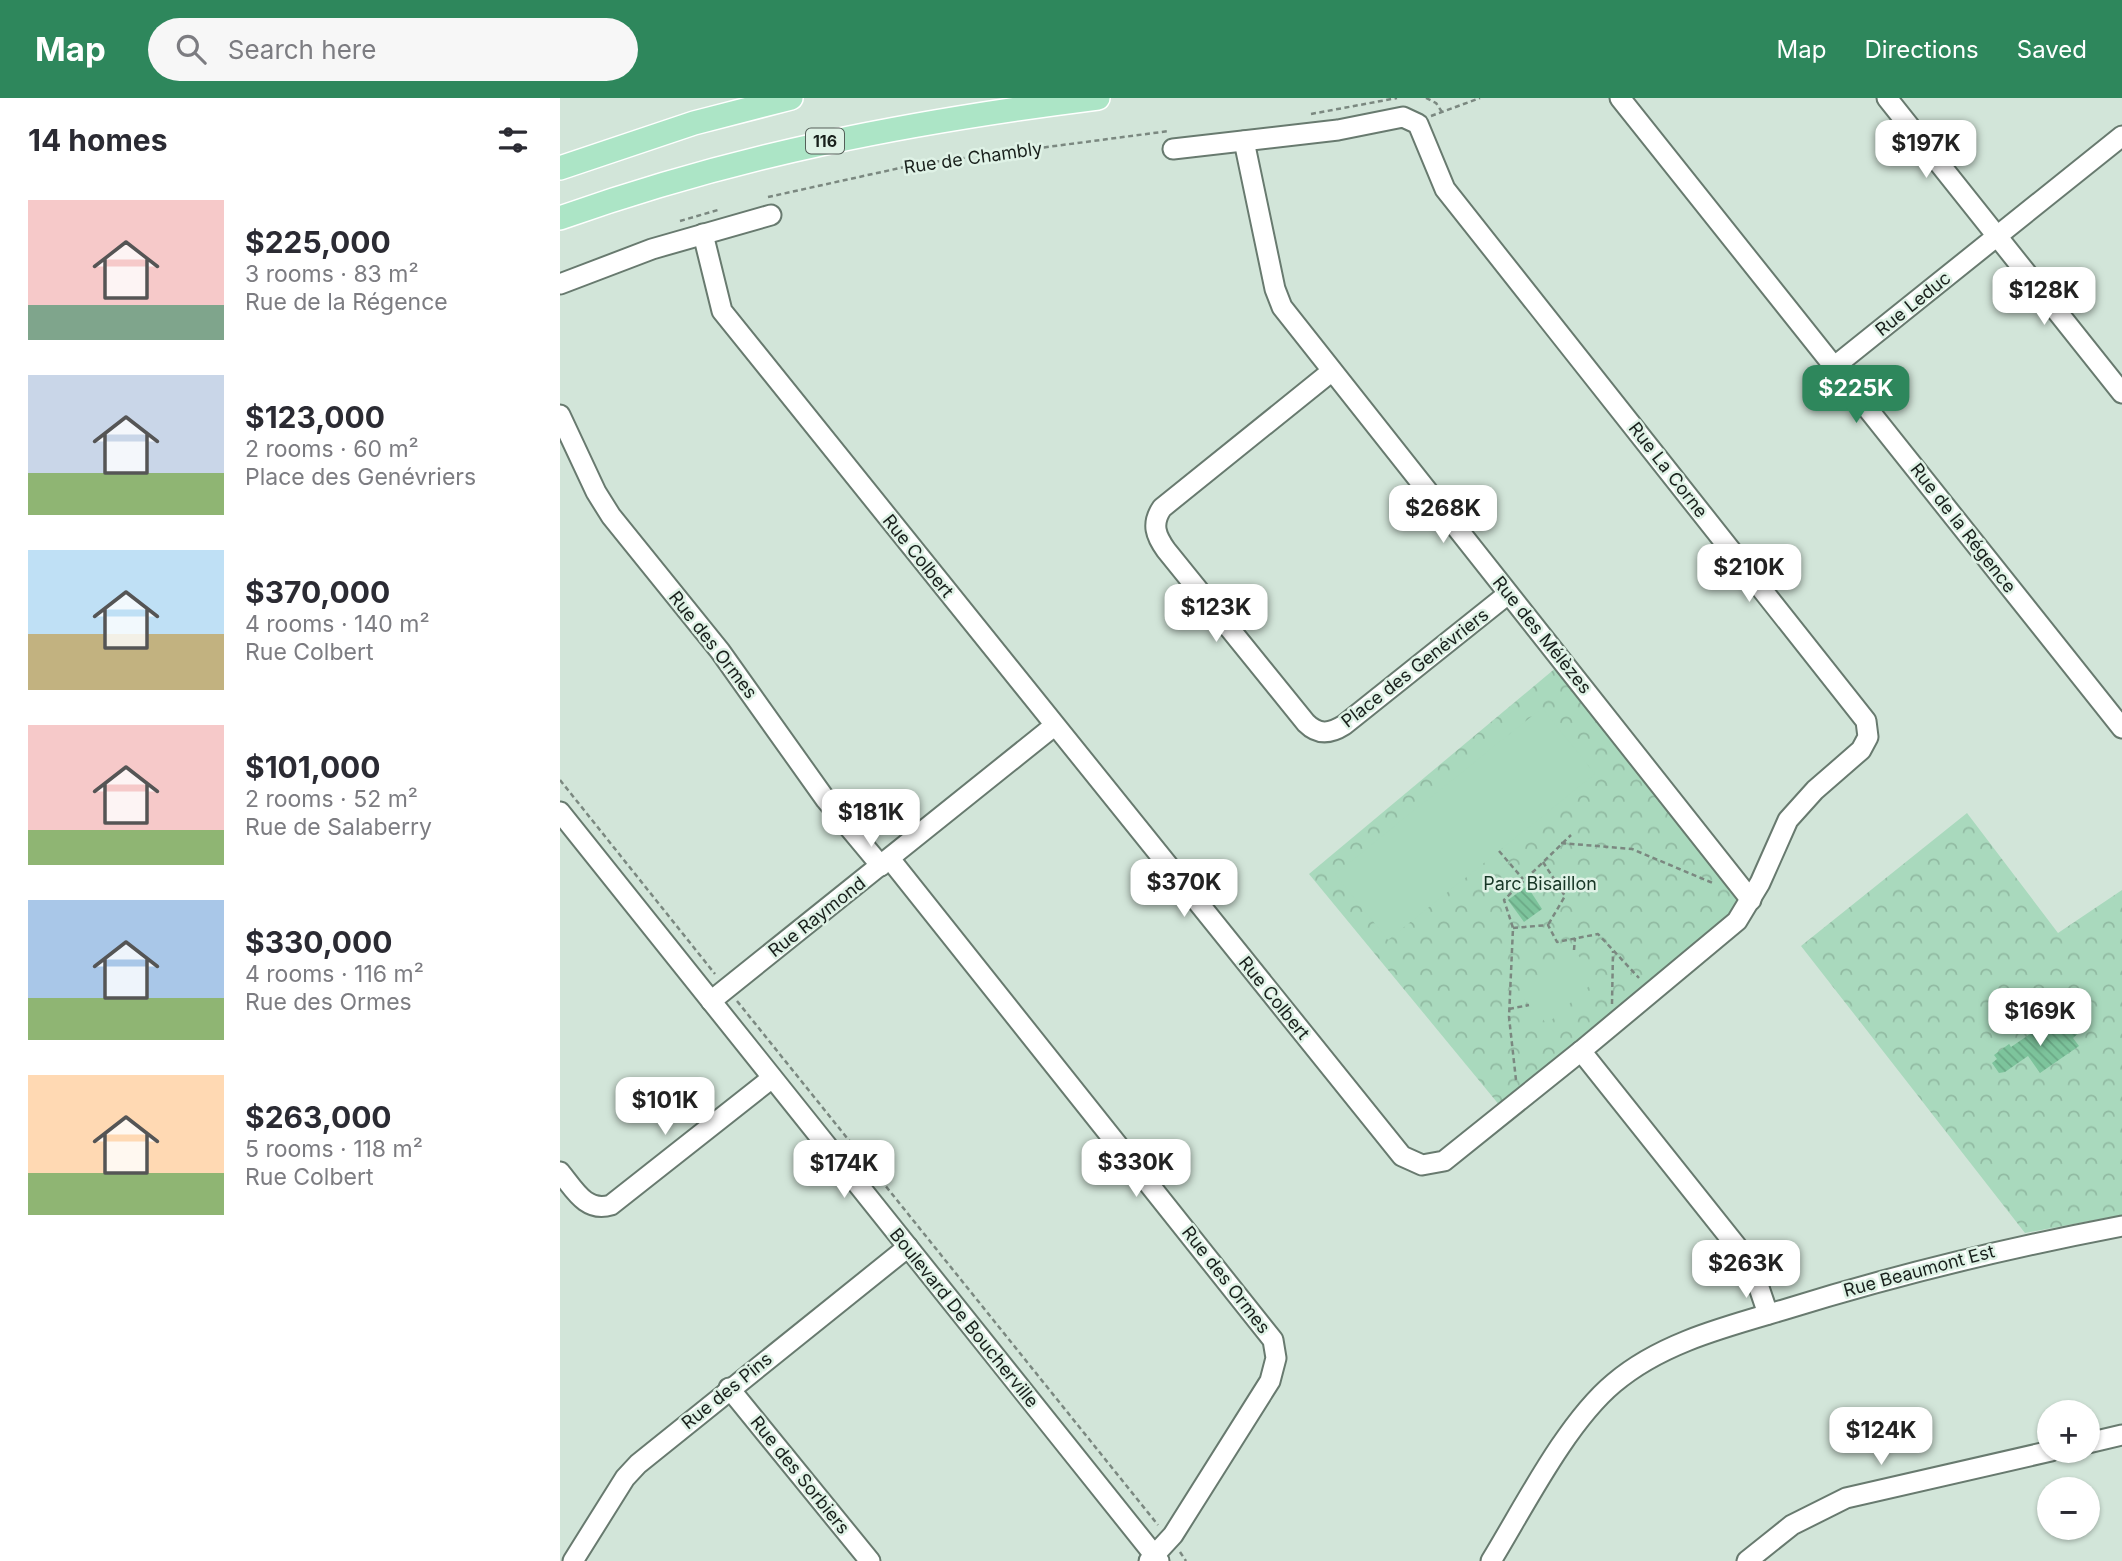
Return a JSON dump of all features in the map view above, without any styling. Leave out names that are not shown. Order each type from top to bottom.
[{"type":"main road","points":[[560,168],[694,123],[792,98]]},
{"type":"main road","name":"116","points":[[560,218],[697,173],[828,140],[949,118],[1098,98]]},
{"type":"street","name":"Rue de la Régence","points":[[1620,98],[2122,728]]},
{"type":"street","points":[[1886,98],[2122,393]]},
{"type":"street","points":[[1175,140],[1244,141],[1338,130],[1399,118],[1422,119]]},
{"type":"street","name":"Rue La Corne","points":[[1422,119],[1445,189],[1866,721],[1868,737],[1861,750],[1815,790],[1788,820],[1751,900],[1737,921],[1581,1051]]},
{"type":"street","name":"Rue Leduc","points":[[1835,366],[2122,136]]},
{"type":"street","name":"Rue des Mélèzes","points":[[1244,141],[1277,296],[1286,313],[1751,900]]},
{"type":"street","points":[[560,284],[703,234],[771,215]]},
{"type":"street","name":"Rue Colbert","points":[[703,234],[722,311],[1406,1160],[1428,1166],[1444,1161],[1581,1051]]},
{"type":"street","name":"Place des Genévriers","points":[[1332,371],[1162,508],[1157,516],[1155,530],[1166,550],[1306,723],[1322,733],[1344,725],[1508,594]]},
{"type":"street","name":"Rue des Ormes","points":[[560,415],[596,492],[611,516],[726,659],[826,800],[885,863],[1273,1340],[1276,1364],[1270,1381],[1173,1535],[1154,1559]]},
{"type":"street","name":"Rue Raymond","points":[[711,1001],[1054,726]]},
{"type":"street","name":"Boulevard De Boucherville","points":[[560,812],[1154,1559]]},
{"type":"street","points":[[1581,1051],[1746,1258],[1753,1270],[1768,1314]]},
{"type":"street","points":[[560,1172],[585,1202],[598,1208],[611,1205],[772,1078]]},
{"type":"street","name":"Rue Beaumont Est","points":[[1491,1561],[1576,1427],[1613,1384],[1636,1366],[1670,1348],[1768,1314],[1977,1255],[2122,1226]]},
{"type":"street","name":"Rue des Pins","points":[[573,1561],[631,1471],[729,1388],[908,1247]]},
{"type":"street","name":"Rue des Sorbiers","points":[[729,1388],[870,1561]]},
{"type":"street","points":[[2100,1441],[2122,1436]]},
{"type":"street","points":[[1746,1561],[1792,1525],[1846,1498],[2037,1454]]},
{"type":"path","points":[[1309,114],[1397,98]]},
{"type":"path","points":[[1426,98],[1436,103],[1442,112]]},
{"type":"path","points":[[1422,119],[1480,98]]},
{"type":"path","name":"Rue de Chambly","points":[[758,199],[918,164],[1175,140]]},
{"type":"path","points":[[673,223],[725,208]]},
{"type":"path","points":[[560,780],[718,977]]},
{"type":"path","points":[[1518,1101],[1509,1009],[1513,928],[1504,900],[1571,835]]},
{"type":"path","points":[[1561,843],[1632,849],[1751,900]]},
{"type":"path","points":[[1499,851],[1523,879]]},
{"type":"path","points":[[1542,861],[1565,896],[1548,925]]},
{"type":"path","points":[[1513,928],[1548,925]]},
{"type":"path","points":[[1548,925],[1557,942],[1598,934],[1653,993]]},
{"type":"path","points":[[1574,950],[1575,938]]},
{"type":"path","points":[[1612,1026],[1614,951]]},
{"type":"path","name":"Boulevard De Boucherville","points":[[737,1001],[1159,1526]]},
{"type":"path","points":[[1509,1009],[1529,1005]]},
{"type":"path","points":[[1179,1552],[1186,1561]]},
{"type":"green space","name":"Parc Bisaillon","points":[[1564,661],[1751,900],[1505,1112],[1309,874]]},
{"type":"green space","points":[[1542,708],[1595,774],[1388,940],[1335,874]]},
{"type":"green space","points":[[1967,813],[2058,933],[2122,890],[2122,1215],[2025,1233],[1801,946]]},
{"type":"green space","points":[[1574,950],[1597,979],[1547,1024],[1524,999]]},
{"type":"building","points":[[1527,886],[1542,909],[1524,922],[1508,900]]},
{"type":"building","points":[[2071,1020],[2080,1032],[2073,1038],[2079,1046],[2040,1073],[2028,1056],[2005,1072],[1999,1073],[1992,1063],[1997,1059],[1994,1055],[2040,1027],[2044,1032],[2057,1021],[2062,1027]]}]
